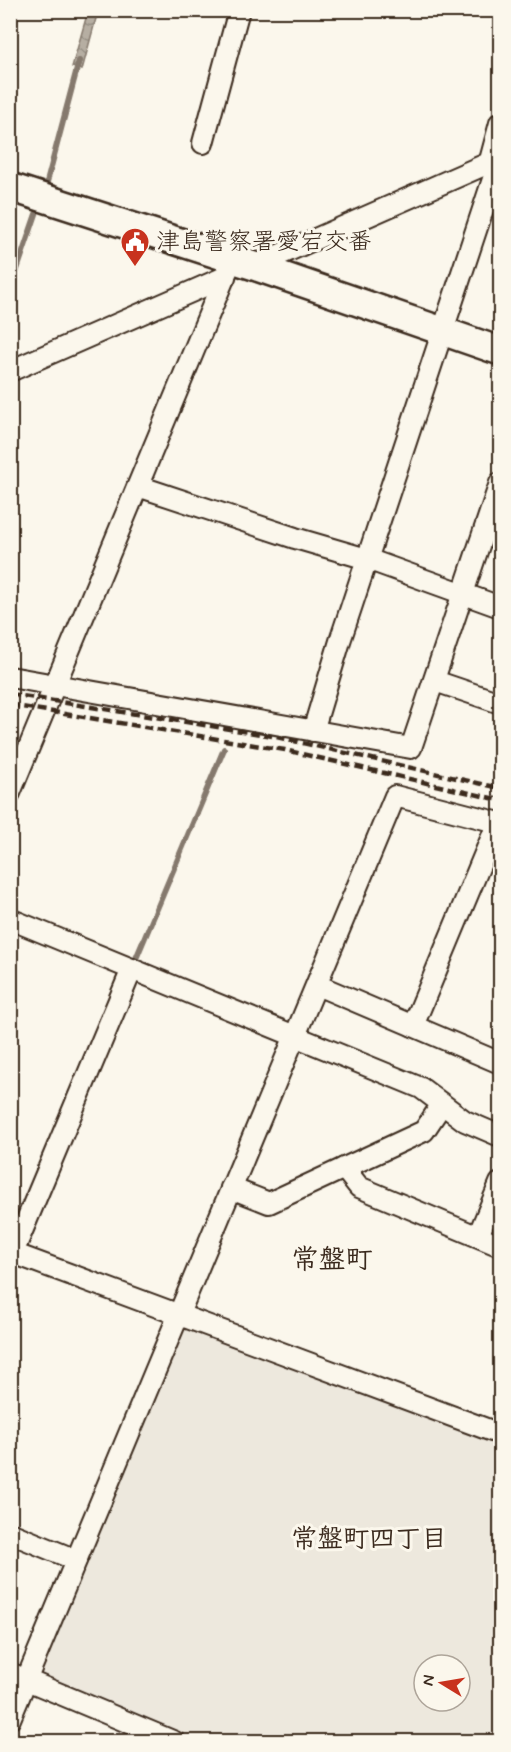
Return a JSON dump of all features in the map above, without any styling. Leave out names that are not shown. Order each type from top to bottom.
[{"type":"main road","points":[[10,187],[237,268],[501,351]]},
{"type":"street","points":[[203,142],[239,10]]},
{"type":"street","points":[[313,731],[497,160],[501,123]]},
{"type":"street","points":[[10,371],[237,268],[497,160]]},
{"type":"street","points":[[10,792],[138,486],[237,268]]},
{"type":"street","points":[[10,677],[411,748],[501,483]]},
{"type":"street","points":[[138,486],[295,538],[367,559],[501,607]]},
{"type":"street","points":[[435,681],[501,703]]},
{"type":"street","points":[[10,1719],[18,1676],[76,1560],[395,796],[499,822],[412,1026]]},
{"type":"street","points":[[10,919],[421,1088],[465,1121],[501,1136]]},
{"type":"street","points":[[132,969],[11,1255],[178,1314],[501,1434]]},
{"type":"street","points":[[317,985],[501,1063]]},
{"type":"street","points":[[231,1188],[269,1203],[423,1131],[442,1104]]},
{"type":"street","points":[[344,1168],[359,1187],[501,1246]]},
{"type":"street","points":[[478,1236],[501,1184]]},
{"type":"street","points":[[10,1533],[76,1560]]},
{"type":"street","points":[[18,1676],[175,1742]]},
{"type":"shaded area","points":[[184,1326],[500,1444],[500,1741],[202,1741],[41,1675],[38,1666]]},
{"type":"water","points":[[88,11],[98,11],[82,70],[72,67]]},
{"type":"waterway","points":[[47,182],[79,61]]},
{"type":"waterway","points":[[10,290],[36,214]]},
{"type":"waterway","points":[[135,961],[224,749]]},
{"type":"railway","points":[[10,694],[267,735],[500,788]]},
{"type":"railway","points":[[10,705],[285,750],[500,800]]},
{"type":"place","name":"津島警察署愛宕交番","points":[[135,268]]},
{"type":"district","name":"常盤町","points":[[332,1260]]},
{"type":"district","name":"常盤町四丁目","points":[[369,1540]]}]
